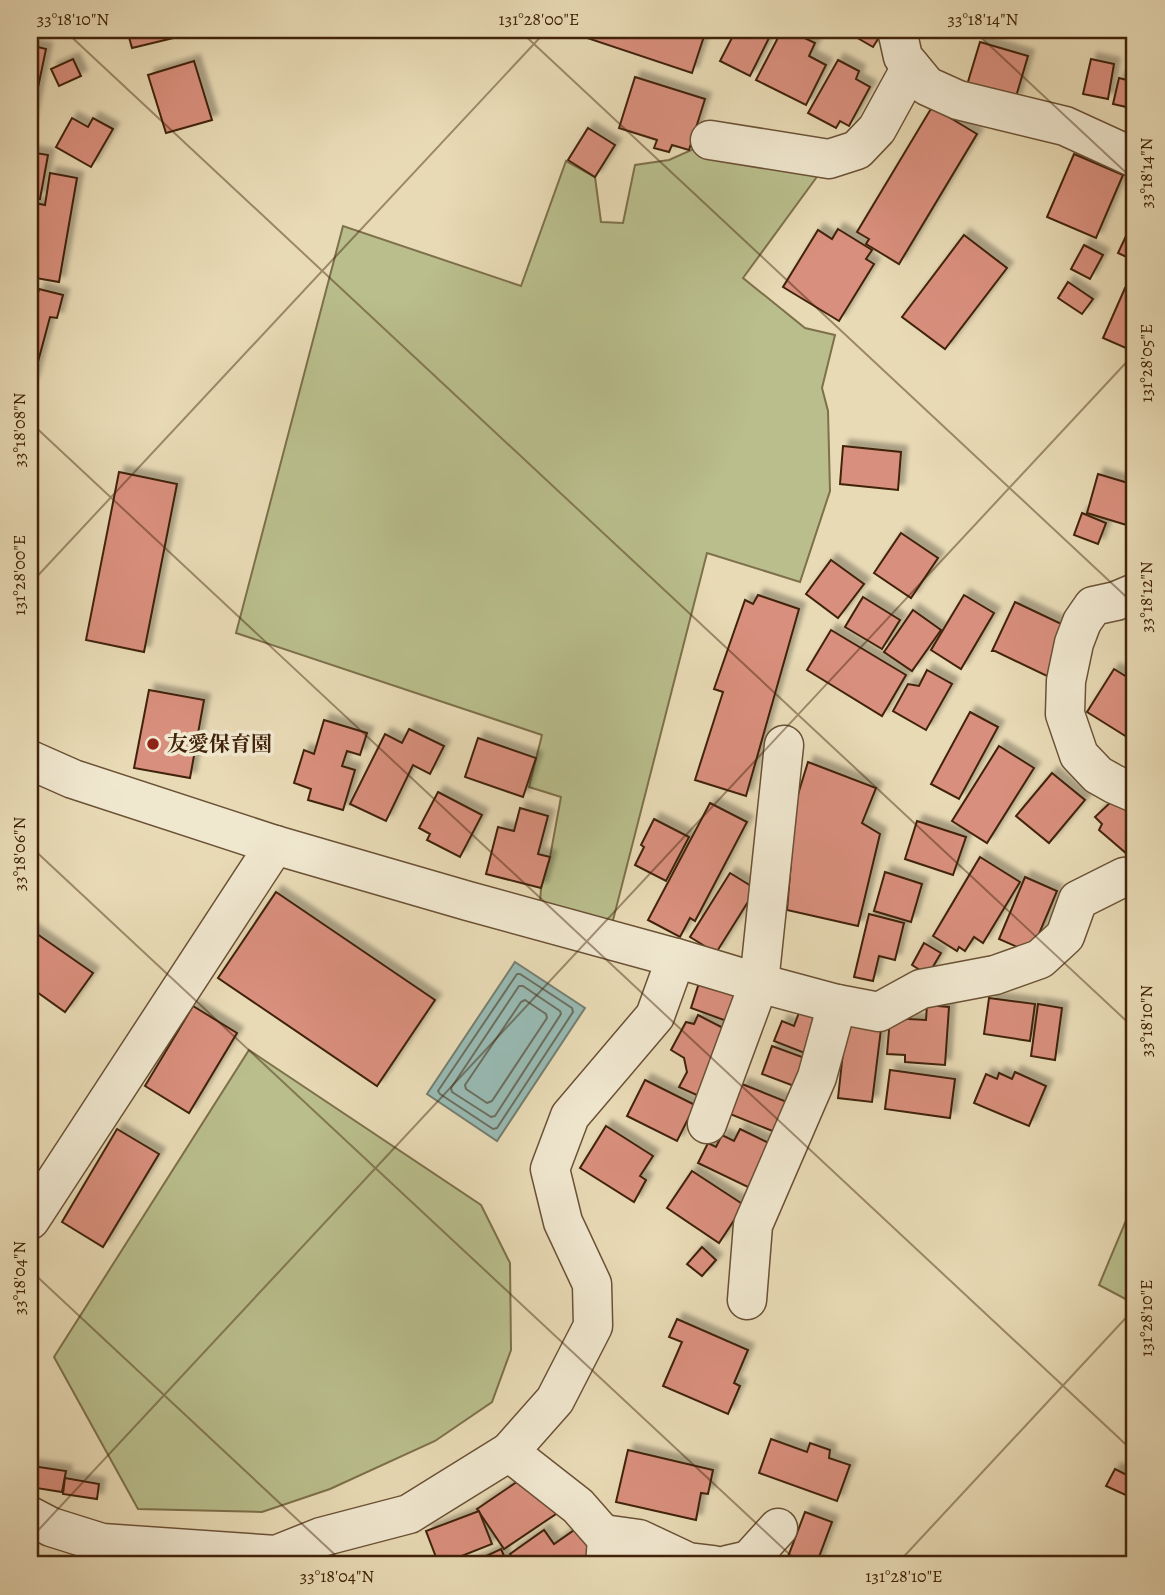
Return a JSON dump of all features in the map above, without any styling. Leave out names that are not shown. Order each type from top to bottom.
[{"type":"street","points":[[897,30],[903,57],[927,86],[957,100],[1065,126],[1135,159]]},
{"type":"street","points":[[710,140],[829,159],[857,150],[877,129],[911,67]]},
{"type":"street","points":[[1135,593],[1093,606],[1082,622],[1074,643],[1066,681],[1065,714],[1079,755],[1098,775],[1135,793]]},
{"type":"street","points":[[707,1124],[759,983],[784,745]]},
{"type":"street","points":[[30,760],[73,779],[275,845],[759,983],[879,1012],[921,989],[995,975],[1040,959],[1065,936],[1078,901],[1125,877],[1135,876]]},
{"type":"street","points":[[30,1220],[275,845]]},
{"type":"street","points":[[30,1516],[102,1554],[276,1560],[321,1537],[409,1514],[509,1452],[555,1400],[593,1326],[592,1284],[563,1222],[550,1169],[570,1116],[655,1016],[676,958]]},
{"type":"street","points":[[747,1300],[753,1225],[817,1077],[837,1004]]},
{"type":"street","points":[[509,1452],[578,1506],[604,1550],[639,1539],[688,1562],[713,1565]]},
{"type":"street","points":[[727,1565],[748,1560],[778,1528]]},
{"type":"green space","points":[[698,147],[819,174],[743,278],[805,328],[835,335],[822,388],[828,411],[830,491],[800,582],[707,553],[612,924],[540,903],[561,797],[529,787],[542,735],[236,633],[343,226],[521,286],[566,161],[595,177],[601,222],[623,223],[635,165],[669,160]]},
{"type":"green space","points":[[249,1050],[481,1205],[510,1263],[511,1350],[492,1402],[435,1441],[330,1489],[262,1512],[138,1509],[54,1357]]},
{"type":"green space","points":[[1135,1199],[1135,1304],[1099,1285]]},
{"type":"water","points":[[515,962],[585,1008],[497,1141],[427,1094]]},
{"type":"building","points":[[127,30],[193,30],[194,33],[132,48]]},
{"type":"building","points":[[590,30],[706,30],[692,73],[587,38]]},
{"type":"building","points":[[736,30],[773,30],[750,76],[720,61]]},
{"type":"building","points":[[782,30],[788,30],[815,43],[809,56],[826,65],[806,105],[756,80]]},
{"type":"building","points":[[858,30],[883,31],[873,47],[854,36]]},
{"type":"building","points":[[980,42],[1028,56],[1015,100],[967,85]]},
{"type":"building","points":[[30,45],[46,49],[30,126]]},
{"type":"building","points":[[73,59],[81,76],[59,86],[51,69]]},
{"type":"building","points":[[1091,59],[1114,64],[1108,99],[1083,94]]},
{"type":"building","points":[[838,60],[859,71],[856,79],[870,87],[849,126],[840,121],[836,128],[808,113]]},
{"type":"building","points":[[194,61],[212,120],[166,133],[148,75]]},
{"type":"building","points":[[635,77],[705,99],[689,150],[672,145],[669,152],[654,148],[657,140],[619,128]]},
{"type":"building","points":[[1119,78],[1135,82],[1135,109],[1113,104]]},
{"type":"building","points":[[932,107],[977,134],[899,264],[866,244],[869,239],[857,232]]},
{"type":"building","points":[[72,118],[88,127],[93,118],[113,129],[91,167],[56,147]]},
{"type":"building","points":[[588,128],[615,145],[595,177],[568,160]]},
{"type":"building","points":[[30,152],[48,155],[40,199],[30,197]]},
{"type":"building","points":[[1074,154],[1123,175],[1096,238],[1047,217]]},
{"type":"building","points":[[50,173],[77,178],[59,282],[30,277],[30,202],[45,205]]},
{"type":"building","points":[[1135,217],[1135,261],[1118,253]]},
{"type":"building","points":[[838,229],[872,250],[866,259],[874,264],[839,321],[783,287],[818,230],[832,239]]},
{"type":"building","points":[[964,235],[1007,268],[945,349],[902,317]]},
{"type":"building","points":[[1084,245],[1103,255],[1090,279],[1071,269]]},
{"type":"building","points":[[1068,282],[1093,299],[1082,314],[1058,298]]},
{"type":"building","points":[[1125,288],[1135,292],[1135,352],[1103,338]]},
{"type":"building","points":[[39,289],[63,295],[57,318],[50,317],[32,384],[30,295],[37,297]]},
{"type":"building","points":[[843,446],[901,452],[898,490],[840,484]]},
{"type":"building","points":[[119,472],[177,484],[144,652],[86,640]]},
{"type":"building","points":[[1098,474],[1135,485],[1133,527],[1087,513]]},
{"type":"building","points":[[1082,513],[1106,523],[1098,544],[1074,535]]},
{"type":"building","points":[[901,533],[938,558],[911,598],[874,573]]},
{"type":"building","points":[[831,560],[864,584],[838,618],[806,594]]},
{"type":"building","points":[[758,595],[799,609],[746,796],[695,780],[723,692],[714,689],[745,600],[753,604]]},
{"type":"building","points":[[964,595],[994,613],[961,669],[931,650]]},
{"type":"building","points":[[863,597],[900,620],[882,649],[845,627]]},
{"type":"building","points":[[1015,602],[1072,629],[1049,677],[992,651]]},
{"type":"building","points":[[913,610],[941,630],[912,671],[884,652]]},
{"type":"building","points":[[831,630],[906,675],[882,716],[807,670]]},
{"type":"building","points":[[1114,669],[1135,682],[1135,742],[1087,712]]},
{"type":"building","points":[[927,670],[952,684],[926,730],[893,711],[908,684],[919,686]]},
{"type":"building","points":[[149,690],[204,700],[190,778],[134,768]]},
{"type":"building","points":[[970,712],[998,727],[959,799],[931,784]]},
{"type":"building","points":[[324,720],[367,733],[360,755],[347,751],[342,766],[355,770],[343,810],[308,800],[311,789],[294,783],[304,750],[314,754]]},
{"type":"building","points":[[409,729],[444,746],[430,774],[413,765],[386,821],[350,804],[385,734],[402,743]]},
{"type":"building","points":[[478,738],[536,758],[523,797],[465,777]]},
{"type":"building","points":[[999,746],[1034,768],[987,843],[952,821]]},
{"type":"building","points":[[808,762],[876,788],[862,823],[880,834],[858,926],[787,910],[796,801]]},
{"type":"building","points":[[1052,773],[1085,800],[1049,843],[1016,816]]},
{"type":"building","points":[[438,792],[482,815],[460,857],[427,840],[430,834],[419,828]]},
{"type":"building","points":[[1114,799],[1135,810],[1135,845],[1127,854],[1099,830],[1102,824],[1095,817]]},
{"type":"building","points":[[710,803],[747,822],[695,921],[690,918],[680,937],[648,920]]},
{"type":"building","points":[[520,808],[548,816],[538,854],[550,857],[541,888],[486,874],[498,827],[514,831]]},
{"type":"building","points":[[654,819],[689,837],[666,881],[635,865]]},
{"type":"building","points":[[917,821],[966,837],[953,875],[905,859]]},
{"type":"building","points":[[980,857],[1020,882],[983,943],[974,937],[965,951],[959,947],[957,951],[933,936]]},
{"type":"building","points":[[885,872],[922,884],[911,922],[874,911]]},
{"type":"building","points":[[730,873],[756,889],[716,953],[690,937]]},
{"type":"building","points":[[1025,877],[1057,891],[1031,953],[999,939]]},
{"type":"building","points":[[276,892],[435,1000],[377,1086],[218,978]]},
{"type":"building","points":[[869,914],[904,923],[895,960],[879,956],[873,981],[854,977]]},
{"type":"building","points":[[30,929],[93,973],[65,1012],[30,987]]},
{"type":"building","points":[[924,943],[941,953],[928,975],[912,965]]},
{"type":"building","points":[[699,983],[744,999],[735,1024],[691,1008]]},
{"type":"building","points":[[989,998],[1035,1004],[1030,1041],[984,1034]]},
{"type":"building","points":[[1038,1004],[1062,1008],[1055,1060],[1031,1056]]},
{"type":"building","points":[[927,1005],[949,1007],[945,1065],[905,1062],[905,1055],[887,1054],[890,1018],[926,1020]]},
{"type":"building","points":[[193,1006],[237,1033],[189,1113],[145,1086]]},
{"type":"building","points":[[801,1007],[830,1018],[815,1057],[774,1041],[782,1021],[794,1026]]},
{"type":"building","points":[[698,1015],[731,1032],[701,1097],[679,1087],[687,1072],[684,1058],[671,1050],[686,1022],[694,1024]]},
{"type":"building","points":[[846,1025],[881,1029],[872,1102],[838,1098]]},
{"type":"building","points":[[772,1046],[813,1061],[802,1089],[762,1074]]},
{"type":"building","points":[[890,1070],[955,1079],[950,1118],[885,1109]]},
{"type":"building","points":[[1015,1072],[1046,1086],[1029,1126],[974,1103],[986,1074],[997,1079],[999,1073],[1012,1079]]},
{"type":"building","points":[[645,1080],[695,1105],[677,1141],[627,1116]]},
{"type":"building","points":[[742,1084],[792,1104],[780,1134],[730,1114]]},
{"type":"building","points":[[606,1126],[653,1156],[640,1176],[646,1180],[634,1202],[580,1168]]},
{"type":"building","points":[[117,1129],[159,1154],[103,1247],[62,1222]]},
{"type":"building","points":[[740,1129],[773,1145],[752,1189],[698,1163],[708,1143],[716,1147],[722,1135],[734,1141]]},
{"type":"building","points":[[692,1171],[744,1205],[719,1243],[667,1208]]},
{"type":"building","points":[[702,1247],[716,1260],[702,1276],[687,1264]]},
{"type":"building","points":[[677,1319],[748,1350],[734,1383],[740,1386],[728,1414],[663,1386],[682,1342],[669,1337]]},
{"type":"building","points":[[771,1439],[807,1452],[810,1443],[830,1450],[829,1458],[850,1465],[837,1501],[759,1473]]},
{"type":"building","points":[[628,1450],[713,1470],[708,1494],[701,1493],[696,1520],[616,1502]]},
{"type":"building","points":[[32,1466],[66,1471],[62,1492],[30,1487]]},
{"type":"building","points":[[1115,1469],[1135,1479],[1135,1487],[1130,1497],[1106,1486]]},
{"type":"building","points":[[524,1477],[544,1496],[556,1514],[504,1549],[477,1509]]},
{"type":"building","points":[[65,1478],[99,1484],[97,1499],[63,1494]]},
{"type":"building","points":[[479,1511],[492,1544],[439,1565],[426,1531]]},
{"type":"building","points":[[805,1512],[832,1522],[816,1565],[786,1562]]},
{"type":"building","points":[[580,1526],[597,1550],[574,1565],[518,1565],[510,1554],[544,1530],[554,1544]]},
{"type":"building","points":[[501,1549],[508,1565],[467,1565]]},
{"type":"place","name":"友愛保育園","points":[[153,744]]}]
